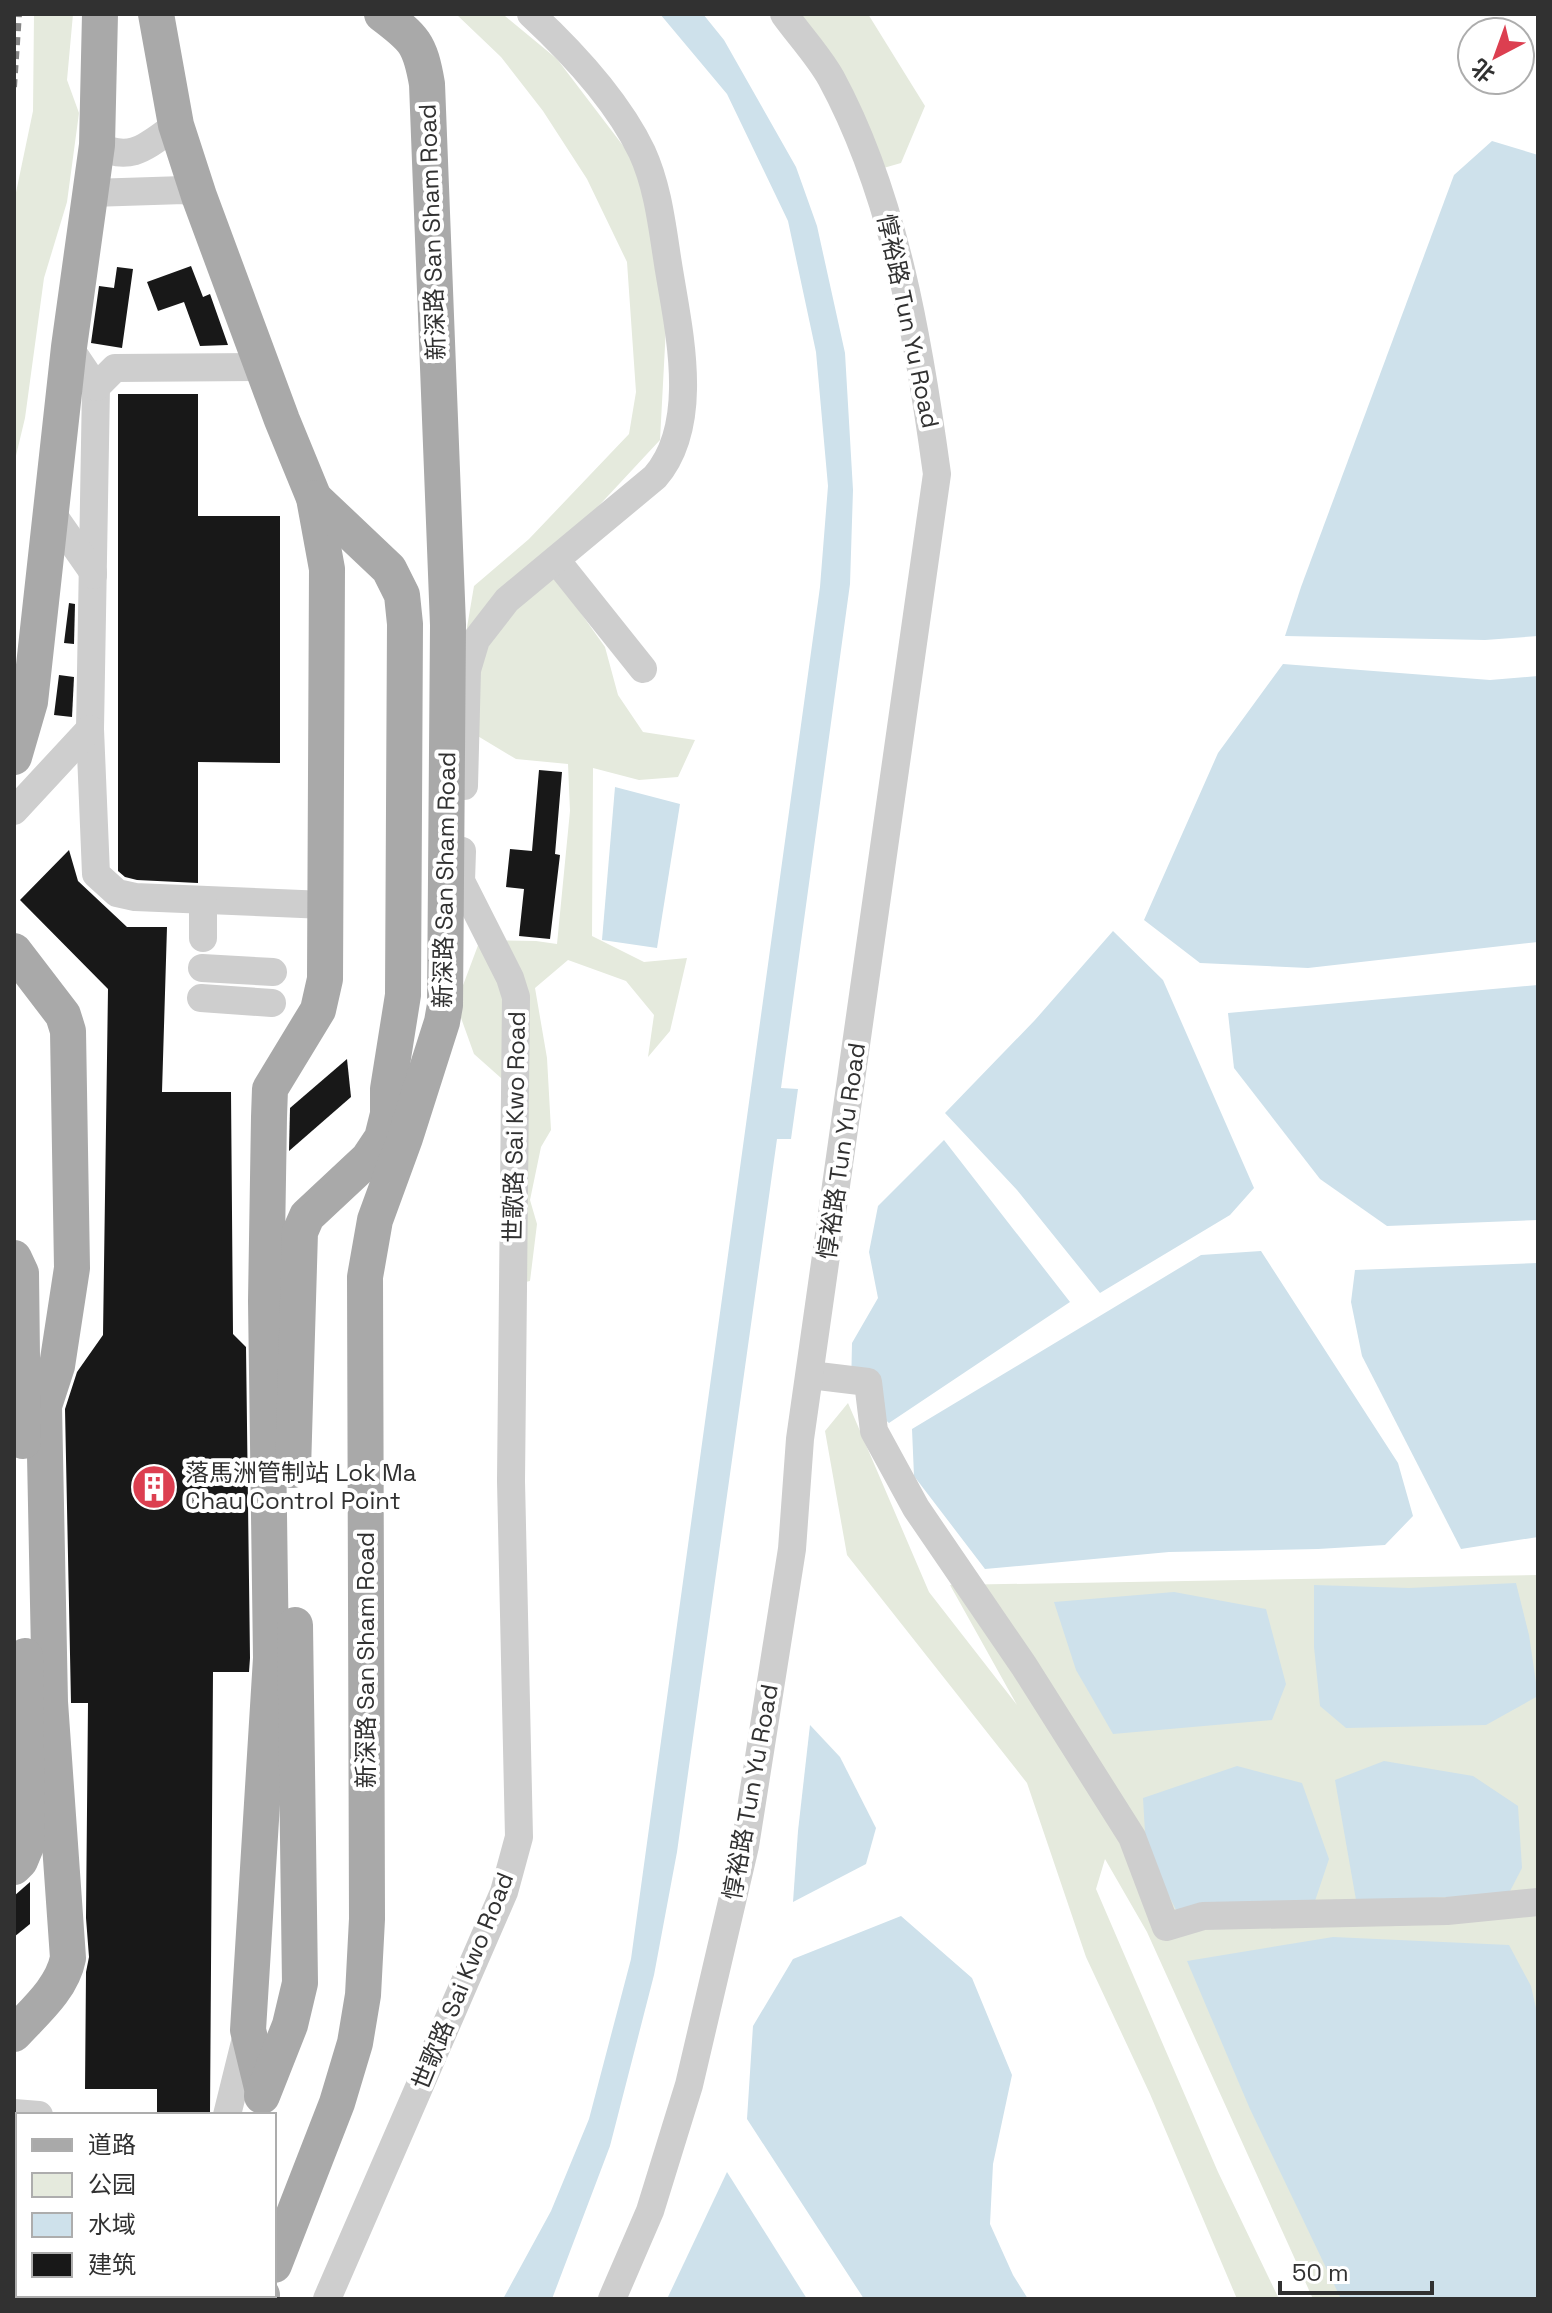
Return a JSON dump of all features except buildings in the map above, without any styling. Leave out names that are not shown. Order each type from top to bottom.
[{"type":"main road","points":[[14,757],[30,702],[69,347],[97,145],[100,14]]},
{"type":"main road","name":"新深路 San Sham Road","points":[[156,14],[176,125],[199,196],[314,498],[327,569],[325,979],[318,1010],[270,1089],[266,1301],[271,1658],[248,2030],[259,2103]]},
{"type":"main road","name":"新深路 San Sham Road","points":[[276,2260],[337,2103],[355,2043],[363,1995],[367,1919],[365,1277],[375,1220],[405,1138],[445,1005],[448,625],[427,84],[422,56],[410,35],[382,14]]},
{"type":"main road","name":"新深路 San Sham Road","points":[[259,2103],[290,2025],[300,1983],[292,1432],[300,1232],[307,1216],[368,1159],[382,1138],[388,1114],[388,1089],[403,995],[405,650],[402,595],[389,569],[314,498]]},
{"type":"main road","points":[[14,951],[63,1015],[68,1031],[72,1268],[57,1366],[44,1406],[50,1702],[68,1958],[66,1970],[58,1984],[14,2034]]},
{"type":"main road","points":[[14,1258],[21,1273],[27,1844],[14,1867]]},
{"type":"street","name":"世歌路 Sai Kwo Road","points":[[327,2299],[504,1892],[519,1837],[511,1481],[516,997],[510,978],[461,881],[467,670],[473,648],[488,621],[507,600],[655,477],[664,466],[678,427],[682,394],[682,355],[656,189],[642,152],[618,111],[583,68],[531,14]]},
{"type":"street","name":"惇裕路 Tun Yu Road","points":[[612,2299],[650,2211],[689,2085],[745,1846],[792,1549],[800,1439],[937,474],[922,366],[878,185],[830,76],[784,14]]},
{"type":"street","points":[[97,145],[113,153],[128,154],[144,148],[176,125]]},
{"type":"street","points":[[91,193],[184,190],[199,196]]},
{"type":"street","points":[[69,347],[96,387],[93,572],[82,738],[96,874],[117,893],[135,897],[325,905]]},
{"type":"street","points":[[96,387],[115,368],[263,367]]},
{"type":"street","points":[[51,512],[93,572]]},
{"type":"street","points":[[556,560],[643,669]]},
{"type":"street","points":[[14,811],[82,738]]},
{"type":"street","points":[[203,900],[203,938]]},
{"type":"street","points":[[202,968],[273,972]]},
{"type":"street","points":[[201,998],[272,1003]]},
{"type":"street","points":[[810,1375],[868,1382],[874,1431],[902,1483],[1024,1666],[1132,1837],[1166,1927],[1203,1916],[1447,1911],[1538,1902]]},
{"type":"street","points":[[227,2113],[248,2030]]},
{"type":"green space","points":[[34,14],[73,14],[67,80],[79,113],[67,202],[44,278],[25,418],[14,464],[14,202],[33,111]]},
{"type":"green space","points":[[456,14],[505,16],[557,59],[637,164],[667,308],[660,440],[566,541],[563,588],[605,647],[618,695],[643,732],[695,740],[678,777],[639,780],[593,768],[592,936],[644,962],[687,958],[670,1031],[648,1057],[654,1015],[626,981],[568,960],[535,988],[547,1058],[551,1130],[541,1147],[530,1200],[537,1224],[530,1281],[507,1286],[510,1086],[474,1054],[456,1004],[480,940],[557,944],[570,811],[568,764],[516,759],[476,735],[464,645],[474,586],[529,539],[629,434],[636,392],[627,262],[587,179],[543,111],[501,57]]},
{"type":"green space","points":[[772,14],[868,14],[925,106],[901,163],[873,171],[857,113]]},
{"type":"green space","points":[[848,1403],[929,1592],[1017,1705],[950,1585],[1538,1575],[1538,2299],[1313,2299],[1147,1932],[1105,1859],[1096,1889],[1218,2172],[1279,2299],[1237,2299],[1150,2094],[1086,1957],[1027,1783],[847,1555],[825,1431]]},
{"type":"water","points":[[660,14],[703,14],[724,40],[796,167],[817,226],[845,353],[853,490],[850,584],[781,1088],[798,1089],[791,1139],[777,1139],[677,1852],[654,1975],[610,2146],[552,2299],[503,2299],[551,2211],[589,2119],[631,1959],[820,587],[828,486],[816,352],[788,221],[727,94]]},
{"type":"water","points":[[1492,141],[1538,155],[1538,636],[1485,640],[1285,636],[1454,175]]},
{"type":"water","points":[[1283,664],[1490,680],[1538,676],[1538,942],[1308,968],[1200,963],[1144,920],[1218,753]]},
{"type":"water","points":[[615,787],[680,804],[657,948],[602,940]]},
{"type":"water","points":[[1113,931],[1163,980],[1254,1188],[1230,1215],[1100,1293],[1017,1190],[945,1113],[1035,1020]]},
{"type":"water","points":[[1538,985],[1538,1220],[1387,1226],[1320,1179],[1234,1068],[1228,1013]]},
{"type":"water","points":[[944,1140],[1070,1302],[889,1423],[851,1390],[852,1343],[878,1298],[869,1252],[878,1206]]},
{"type":"water","points":[[1261,1251],[1398,1463],[1413,1516],[1385,1545],[1169,1552],[985,1569],[914,1476],[912,1429],[1201,1255]]},
{"type":"water","points":[[1538,1263],[1538,1537],[1461,1549],[1362,1356],[1351,1302],[1355,1270]]},
{"type":"water","points":[[1516,1583],[1529,1635],[1538,1696],[1486,1725],[1346,1728],[1320,1706],[1314,1647],[1314,1585],[1409,1588]]},
{"type":"water","points":[[1174,1592],[1266,1609],[1286,1684],[1272,1720],[1113,1734],[1076,1670],[1054,1602]]},
{"type":"water","points":[[810,1725],[840,1757],[876,1828],[866,1864],[793,1902],[798,1831]]},
{"type":"water","points":[[1384,1761],[1473,1776],[1518,1806],[1522,1868],[1508,1895],[1356,1900],[1335,1780]]},
{"type":"water","points":[[1237,1766],[1302,1783],[1329,1859],[1312,1910],[1185,1928],[1146,1850],[1143,1798]]},
{"type":"water","points":[[901,1916],[972,1978],[1012,2075],[993,2164],[990,2224],[1013,2275],[1028,2299],[864,2299],[747,2119],[753,2026],[793,1959]]},
{"type":"water","points":[[1333,1937],[1509,1945],[1531,1986],[1538,2017],[1538,2299],[1341,2299],[1250,2109],[1187,1961]]},
{"type":"water","points":[[727,2172],[807,2299],[667,2299]]},
{"type":"railway","points":[[14,87],[19,14]]},
{"type":"place","name":"落馬洲管制站 Lok Ma Chau Control Point","points":[[154,1487]]}]
